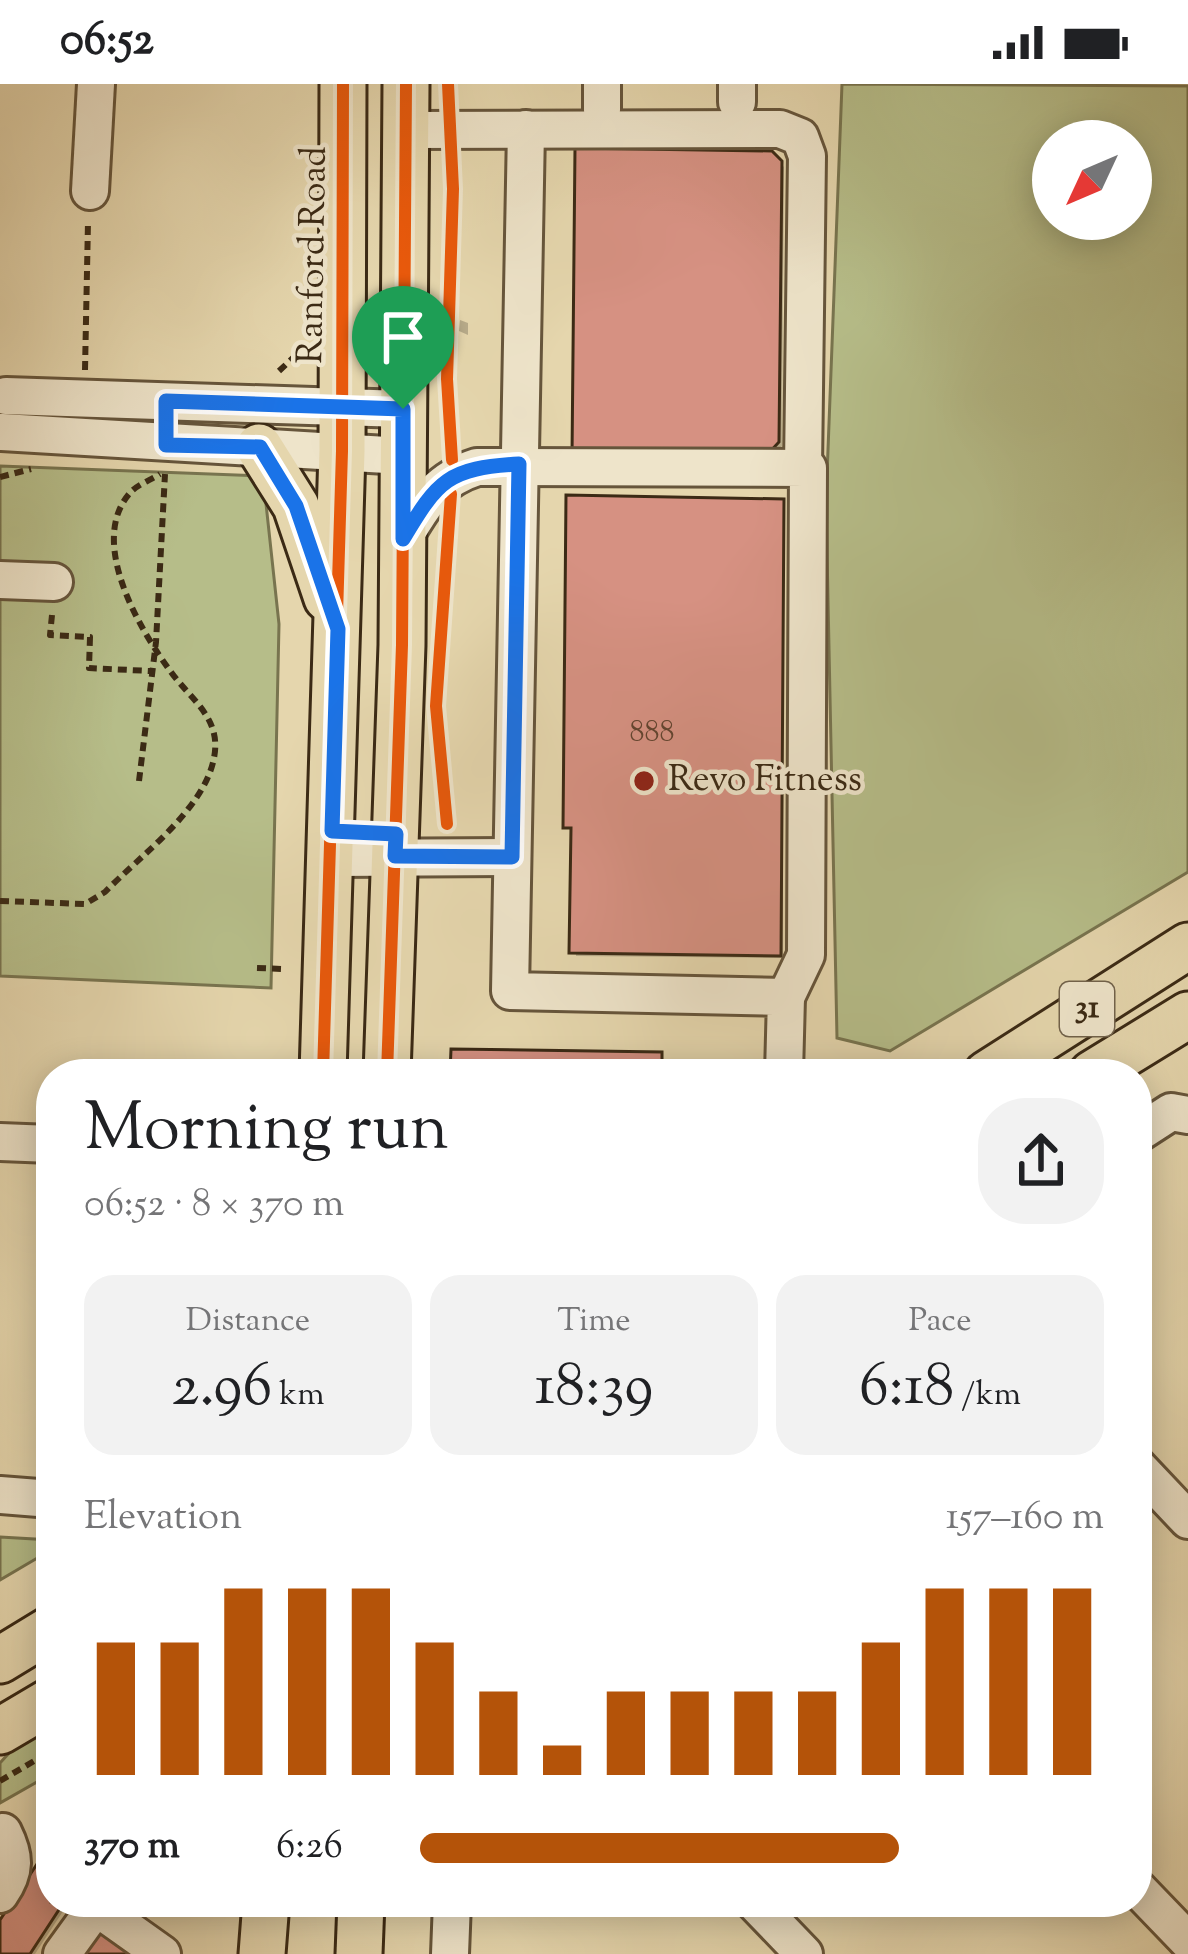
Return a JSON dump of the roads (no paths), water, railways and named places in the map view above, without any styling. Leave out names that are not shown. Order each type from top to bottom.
[{"type":"main road","name":"Ranford Road","points":[[324,1059],[338,629],[331,422],[343,84]]},
{"type":"main road","points":[[388,1059],[403,539],[406,84]]},
{"type":"main road","points":[[260,447],[296,506],[338,629]]},
{"type":"main road","name":"31","points":[[1011,1059],[1188,946]]},
{"type":"main road","points":[[389,1014],[402,1059]]},
{"type":"main road","name":"31","points":[[1116,1059],[1188,1015]]},
{"type":"main road","points":[[0,1626],[36,1606]]},
{"type":"main road","points":[[0,1660],[36,1638]]},
{"type":"main road","points":[[0,1731],[36,1710]]},
{"type":"main road","points":[[262,1954],[265,1917]]},
{"type":"main road","points":[[289,1954],[291,1917]]},
{"type":"main road","points":[[358,1954],[360,1917]]},
{"type":"street","points":[[89,191],[96,84]]},
{"type":"street","points":[[526,129],[510,991],[786,997]]},
{"type":"street","points":[[408,130],[780,129],[800,137],[807,156],[803,468]]},
{"type":"street","points":[[2,410],[83,398],[331,422],[403,455]]},
{"type":"street","points":[[2,410],[165,458],[260,447],[331,422],[403,409]]},
{"type":"street","points":[[403,539],[432,490],[451,475],[477,466],[808,468],[806,955],[786,997],[784,1059]]},
{"type":"street","points":[[0,580],[54,582]]},
{"type":"street","points":[[332,844],[512,846]]},
{"type":"street","points":[[1152,1124],[1171,1112],[1188,1115]]},
{"type":"street","points":[[0,1142],[36,1143]]},
{"type":"street","points":[[1152,1482],[1188,1520]]},
{"type":"street","points":[[0,1495],[36,1497]]},
{"type":"street","points":[[0,1894],[12,1875],[14,1852],[3,1832]]},
{"type":"street","points":[[1152,1904],[1188,1942]]},
{"type":"street","points":[[62,1954],[89,1917]]},
{"type":"street","points":[[110,1917],[162,1954]]},
{"type":"street","points":[[451,1954],[452,1917]]},
{"type":"street","points":[[768,1917],[804,1954]]},
{"type":"place","name":"Revo Fitness","points":[[644,781]]}]
